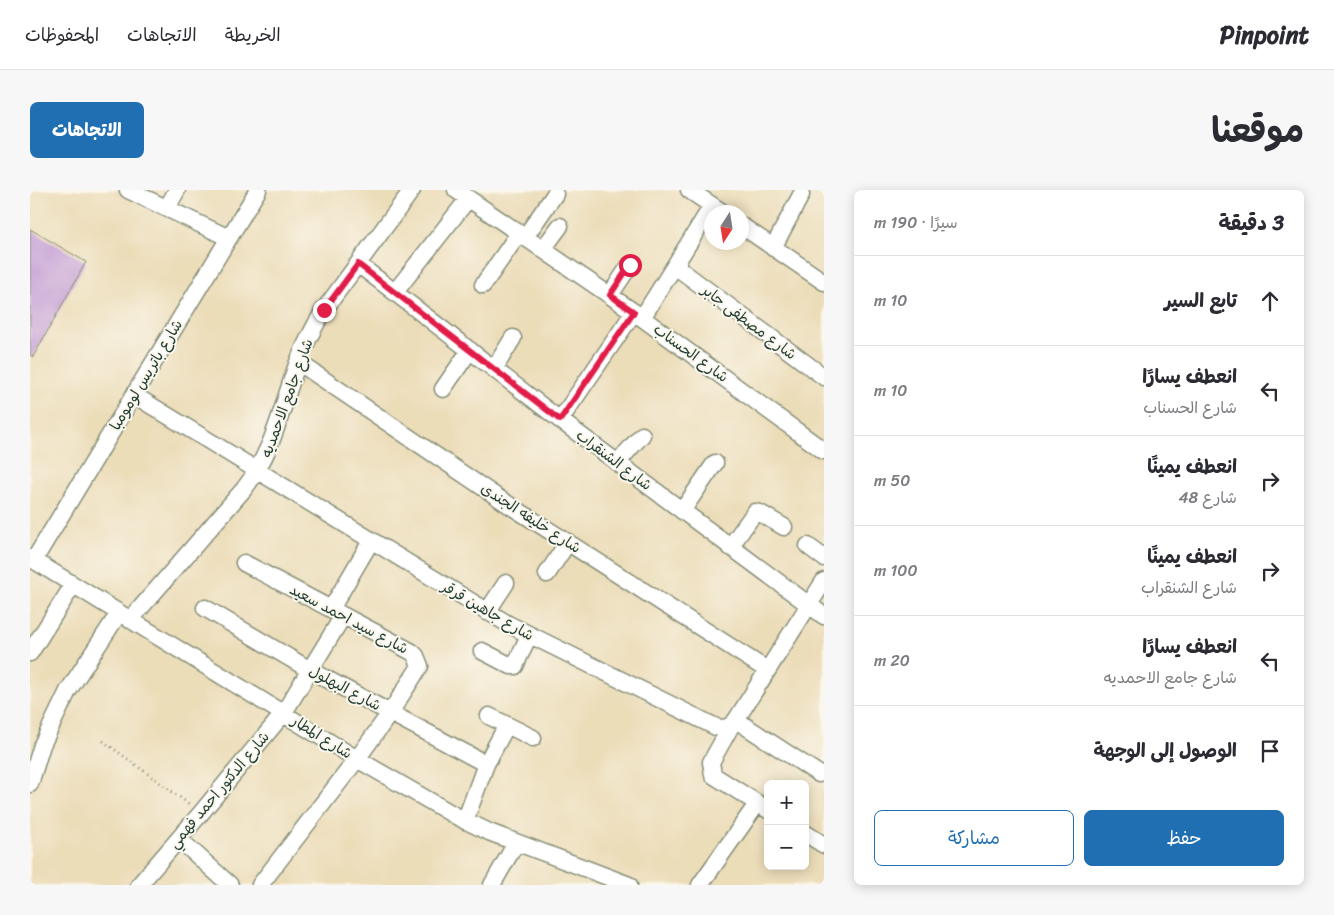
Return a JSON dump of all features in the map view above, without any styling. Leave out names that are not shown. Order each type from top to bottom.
[{"type":"street","points":[[128,190],[229,238]]},
{"type":"street","points":[[166,208],[177,190]]},
{"type":"street","name":"شارع باتريس لومومبا","points":[[32,559],[258,190]]},
{"type":"street","name":"شارع جامع الاحمديه","points":[[30,784],[42,744],[68,691],[124,617],[244,489],[258,471],[274,437],[305,344],[324,310],[412,190]]},
{"type":"street","points":[[689,190],[711,205]]},
{"type":"street","points":[[395,292],[462,194]]},
{"type":"street","name":"شارع الحسناب","points":[[462,194],[610,295],[824,451]]},
{"type":"street","points":[[483,284],[555,194]]},
{"type":"street","points":[[773,248],[801,195]]},
{"type":"street","points":[[543,249],[560,226]]},
{"type":"street","points":[[560,420],[704,227]]},
{"type":"street","points":[[749,231],[823,281]]},
{"type":"street","name":"شارع الشنقراب","points":[[358,264],[560,420],[824,616]]},
{"type":"street","points":[[610,295],[630,265]]},
{"type":"street","name":"شارع مصطفى جابر","points":[[675,266],[824,377]]},
{"type":"street","points":[[494,369],[514,338]]},
{"type":"street","points":[[443,389],[470,350]]},
{"type":"street","name":"شارع خليفه الجندى","points":[[298,362],[568,542],[767,670]]},
{"type":"street","name":"شارع جاهين قرقر","points":[[134,395],[487,612],[529,635],[716,728],[724,729],[734,723]]},
{"type":"street","points":[[617,462],[642,435]]},
{"type":"street","points":[[682,511],[715,463]]},
{"type":"street","points":[[730,547],[755,512],[784,527]]},
{"type":"street","name":"شارع الدكتور احمد فهمي","points":[[139,885],[202,814],[283,714],[310,670],[371,540]]},
{"type":"street","points":[[547,574],[568,542]]},
{"type":"street","points":[[808,546],[824,558]]},
{"type":"street","name":"شارع المطار","points":[[32,559],[357,759],[465,821],[516,843],[627,885]]},
{"type":"street","name":"شارع سيد احمد سعيد","points":[[244,563],[412,652],[419,661],[420,666],[418,672],[357,759],[260,885]]},
{"type":"street","points":[[700,885],[763,807],[716,778],[711,771],[711,762],[824,581]]},
{"type":"street","points":[[487,612],[506,584]]},
{"type":"street","points":[[30,653],[73,585]]},
{"type":"street","name":"شارع البهلول","points":[[205,608],[310,670],[486,764]]},
{"type":"street","points":[[482,651],[513,667],[517,664],[529,635]]},
{"type":"street","points":[[489,716],[533,738]]},
{"type":"street","points":[[734,723],[819,774]]},
{"type":"street","points":[[465,821],[486,764],[507,725]]},
{"type":"street","points":[[809,836],[824,845]]},
{"type":"street","points":[[179,839],[230,885]]},
{"type":"street","points":[[492,885],[516,843]]},
{"type":"path","points":[[103,740],[202,814]]},
{"type":"building","points":[[30,229],[86,262],[33,357],[30,355]]},
{"type":"route","points":[[324,310],[358,264],[560,420],[634,312],[610,295],[630,265]]}]
